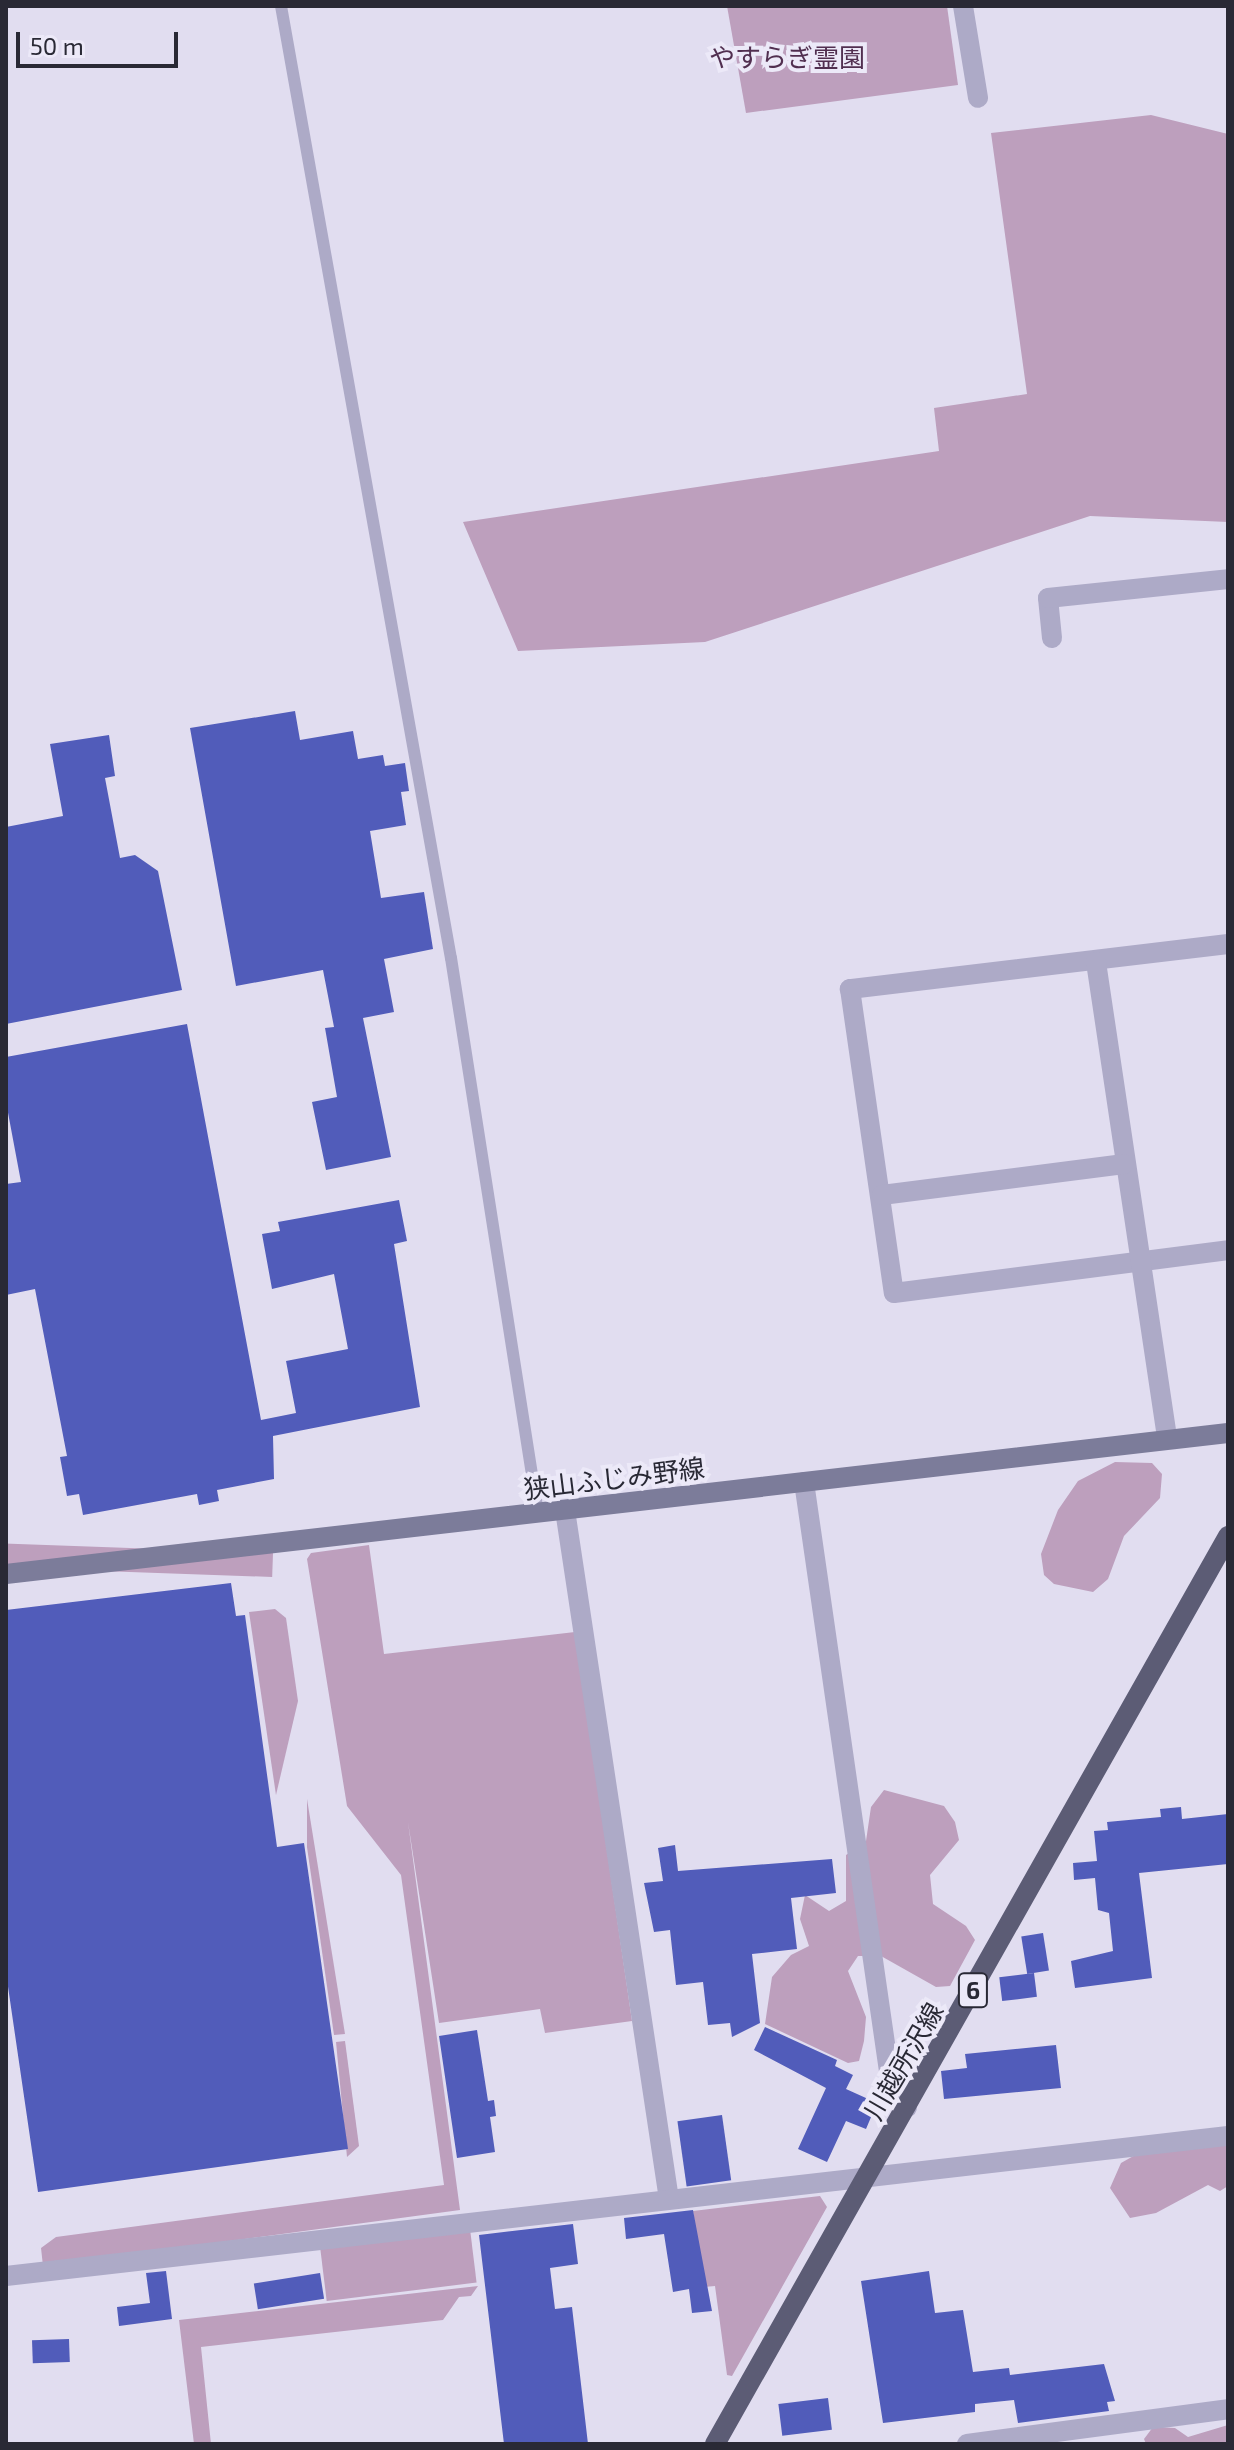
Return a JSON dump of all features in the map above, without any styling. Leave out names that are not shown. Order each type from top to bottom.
[{"type":"main road","name":"狭山ふじみ野線","points":[[6,1574],[1228,1433]]},
{"type":"main road","name":"川越所沢線","points":[[715,2444],[1228,1536]]},
{"type":"street","points":[[963,6],[978,98]]},
{"type":"street","points":[[1052,638],[1048,598],[1228,579]]},
{"type":"street","points":[[1228,944],[850,989],[894,1293],[1228,1250]]},
{"type":"street","points":[[1096,962],[1167,1439]]},
{"type":"street","points":[[882,1195],[1124,1164]]},
{"type":"street","points":[[804,1482],[890,2078],[907,2108]]},
{"type":"street","points":[[565,1510],[669,2199]]},
{"type":"street","points":[[6,2276],[1228,2136]]},
{"type":"street","points":[[967,2444],[1228,2409]]},
{"type":"lane","points":[[281,6],[448,942],[538,1513]]},
{"type":"green space","name":"やすらぎ霊園","points":[[727,6],[947,6],[958,85],[746,113]]},
{"type":"green space","points":[[1151,115],[1228,134],[1228,522],[1090,516],[705,642],[518,651],[463,522],[939,451],[934,408],[1027,394],[991,133]]},
{"type":"green space","points":[[1115,1462],[1152,1463],[1162,1474],[1160,1498],[1124,1536],[1108,1579],[1093,1592],[1054,1584],[1044,1575],[1041,1554],[1058,1510],[1078,1481]]},
{"type":"green space","points":[[6,1544],[273,1553],[272,1577],[6,1568]]},
{"type":"green space","points":[[369,1545],[384,1654],[575,1632],[632,2021],[545,2033],[540,2009],[439,2023],[408,1822],[460,2210],[43,2266],[41,2248],[56,2237],[444,2185],[401,1875],[347,1806],[307,1559],[311,1553]]},
{"type":"green space","points":[[275,1609],[286,1618],[298,1701],[276,1795],[249,1612]]},
{"type":"green space","points":[[884,1790],[944,1806],[955,1822],[959,1840],[930,1875],[933,1904],[966,1926],[975,1940],[950,1986],[936,1987],[881,1956],[858,1956],[848,1971],[866,2017],[864,2041],[859,2061],[848,2063],[765,2024],[772,1977],[791,1955],[809,1946],[800,1919],[805,1895],[829,1911],[846,1901],[846,1855],[866,1841],[871,1807]]},
{"type":"green space","points":[[307,1799],[345,2034],[334,2035],[307,1847]]},
{"type":"green space","points":[[345,2041],[359,2146],[347,2157],[336,2042]]},
{"type":"green space","points":[[1228,2143],[1228,2186],[1220,2191],[1208,2185],[1156,2213],[1130,2218],[1110,2188],[1121,2163],[1137,2154]]},
{"type":"green space","points":[[820,2196],[827,2207],[732,2376],[727,2375],[715,2286],[704,2287],[693,2211]]},
{"type":"green space","points":[[470,2229],[477,2283],[327,2301],[320,2247]]},
{"type":"green space","points":[[478,2286],[471,2296],[459,2297],[443,2320],[201,2347],[211,2444],[194,2444],[179,2320]]},
{"type":"green space","points":[[1228,2425],[1228,2444],[1146,2444],[1144,2439],[1153,2427],[1175,2428],[1188,2437]]},
{"type":"building","points":[[295,711],[300,740],[353,731],[358,759],[383,755],[385,766],[405,763],[409,791],[401,792],[406,825],[370,831],[381,898],[424,892],[433,949],[384,959],[394,1012],[363,1018],[391,1157],[326,1170],[312,1102],[337,1097],[325,1028],[334,1027],[323,970],[236,986],[190,728]]},
{"type":"building","points":[[109,735],[115,776],[105,778],[120,858],[135,855],[158,871],[182,990],[6,1024],[6,827],[63,816],[50,744]]},
{"type":"building","points":[[187,1024],[261,1420],[296,1413],[286,1361],[348,1349],[334,1274],[272,1289],[262,1234],[280,1231],[278,1222],[399,1200],[407,1241],[394,1244],[420,1407],[273,1436],[274,1479],[217,1490],[219,1501],[199,1505],[197,1494],[83,1515],[79,1494],[67,1496],[60,1457],[67,1456],[35,1289],[6,1295],[6,1184],[21,1182],[6,1102],[6,1057]]},
{"type":"building","points":[[231,1583],[236,1616],[245,1615],[277,1847],[304,1843],[348,2149],[38,2192],[6,1973],[6,1610]]},
{"type":"building","points":[[1181,1807],[1182,1819],[1228,1814],[1228,1864],[1139,1873],[1152,1978],[1075,1988],[1071,1961],[1113,1951],[1109,1913],[1098,1910],[1095,1878],[1074,1880],[1073,1863],[1097,1861],[1094,1831],[1108,1830],[1107,1822],[1161,1817],[1160,1809]]},
{"type":"building","points":[[675,1845],[678,1871],[832,1859],[836,1893],[791,1898],[797,1949],[752,1954],[760,2023],[732,2037],[730,2023],[708,2025],[703,1982],[676,1985],[670,1930],[654,1932],[644,1883],[663,1881],[658,1848]]},
{"type":"building","points":[[1043,1933],[1049,1971],[1027,1974],[1021,1936]]},
{"type":"building","points":[[1034,1973],[1037,1997],[1002,2001],[999,1977]]},
{"type":"building","points":[[765,2027],[837,2060],[835,2066],[853,2075],[846,2089],[877,2103],[866,2129],[846,2121],[827,2162],[798,2149],[826,2088],[754,2050]]},
{"type":"building","points":[[477,2030],[488,2101],[494,2100],[496,2116],[490,2117],[495,2152],[457,2158],[439,2036]]},
{"type":"building","points":[[1056,2045],[1061,2088],[944,2099],[941,2071],[967,2068],[965,2054]]},
{"type":"building","points":[[722,2115],[731,2180],[687,2187],[677,2121]]},
{"type":"building","points":[[693,2210],[712,2311],[692,2313],[689,2289],[673,2292],[664,2234],[626,2239],[624,2218]]},
{"type":"building","points":[[573,2224],[578,2264],[550,2268],[555,2309],[572,2307],[588,2444],[504,2444],[479,2235]]},
{"type":"building","points":[[166,2271],[172,2319],[119,2326],[117,2307],[150,2303],[146,2273]]},
{"type":"building","points":[[929,2271],[935,2313],[963,2310],[973,2372],[1009,2368],[1010,2375],[1104,2364],[1115,2401],[1107,2402],[1109,2411],[1018,2423],[1014,2400],[975,2404],[975,2412],[883,2423],[861,2281]]},
{"type":"building","points":[[320,2273],[324,2299],[258,2309],[254,2283]]},
{"type":"building","points":[[69,2339],[70,2362],[33,2363],[32,2340]]},
{"type":"building","points":[[828,2398],[832,2430],[782,2436],[778,2404]]}]
